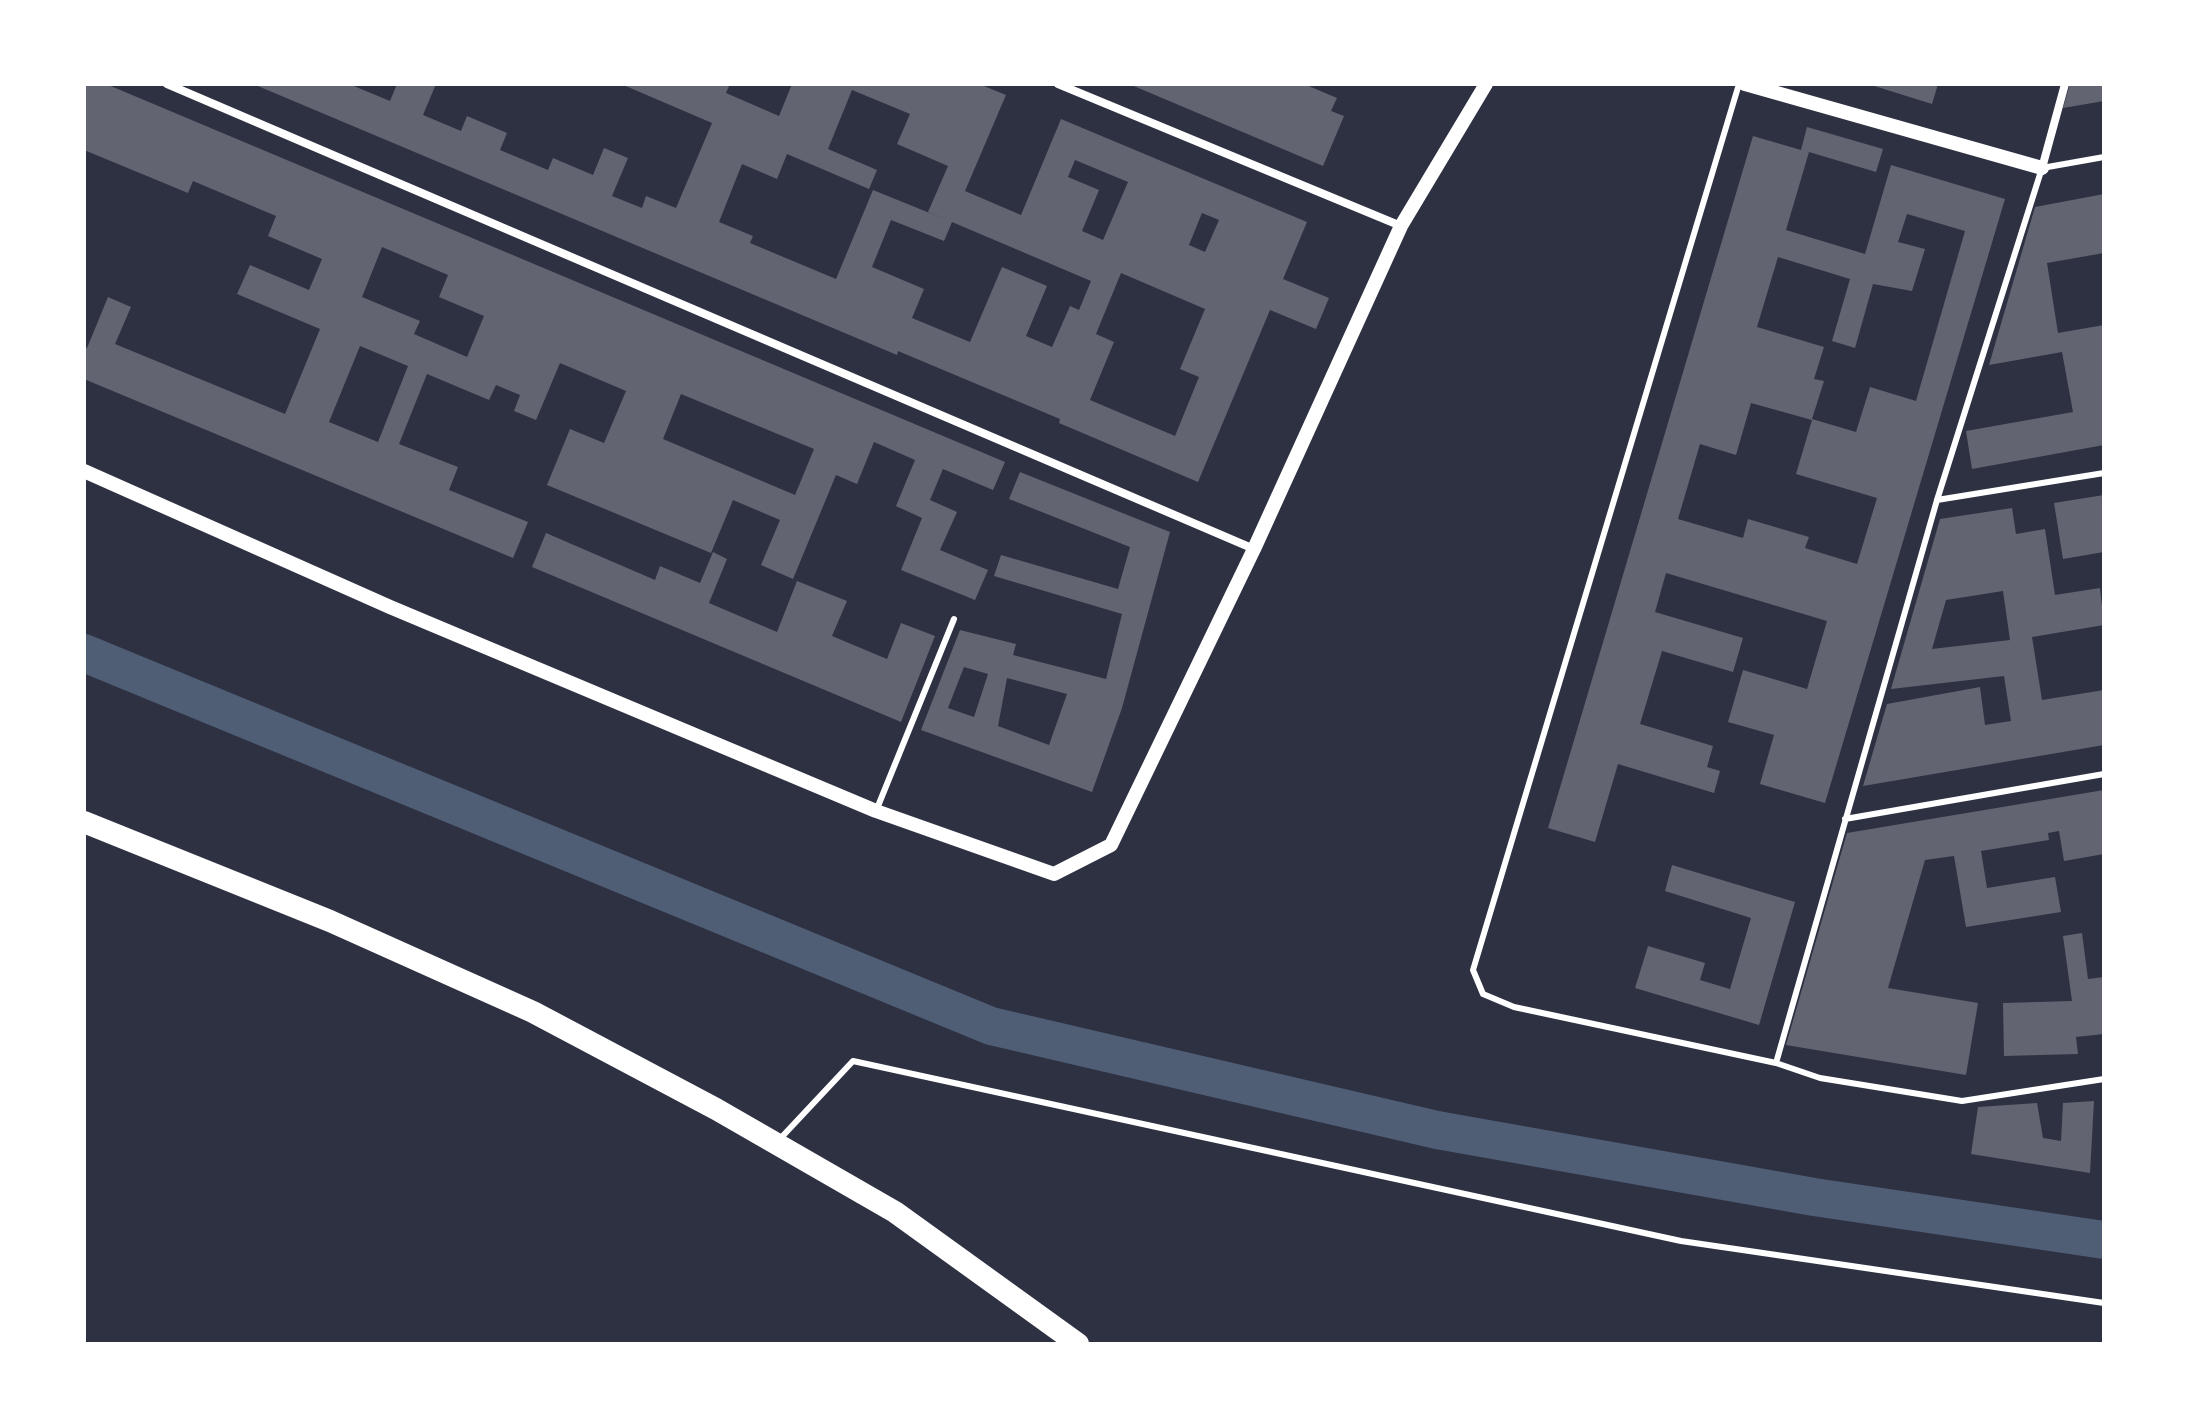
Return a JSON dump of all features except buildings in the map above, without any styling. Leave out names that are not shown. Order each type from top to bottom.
[{"type":"highway","points":[[84,822],[330,921],[533,1012],[895,1212],[1078,1344]]},
{"type":"street","points":[[167,84],[1254,549]]},
{"type":"street","points":[[1058,84],[1401,226]]},
{"type":"street","points":[[84,471],[390,607],[876,811],[1054,874],[1111,845],[1254,549],[1401,226],[1486,84]]},
{"type":"street","points":[[1742,84],[2042,168],[2065,84]]},
{"type":"lane","points":[[1742,84],[1473,970],[1483,994],[1514,1007],[1776,1063],[1820,1078],[1962,1101],[2104,1079]]},
{"type":"lane","points":[[1776,1063],[1937,500],[2042,168],[2104,157]]},
{"type":"lane","points":[[1937,500],[2104,473]]},
{"type":"lane","points":[[876,811],[954,619]]},
{"type":"lane","points":[[1845,819],[2104,774]]},
{"type":"lane","points":[[775,1143],[853,1061],[1681,1241],[2104,1303]]},
{"type":"waterway","points":[[84,653],[991,1026],[1437,1130],[1814,1197],[2104,1240]]}]
